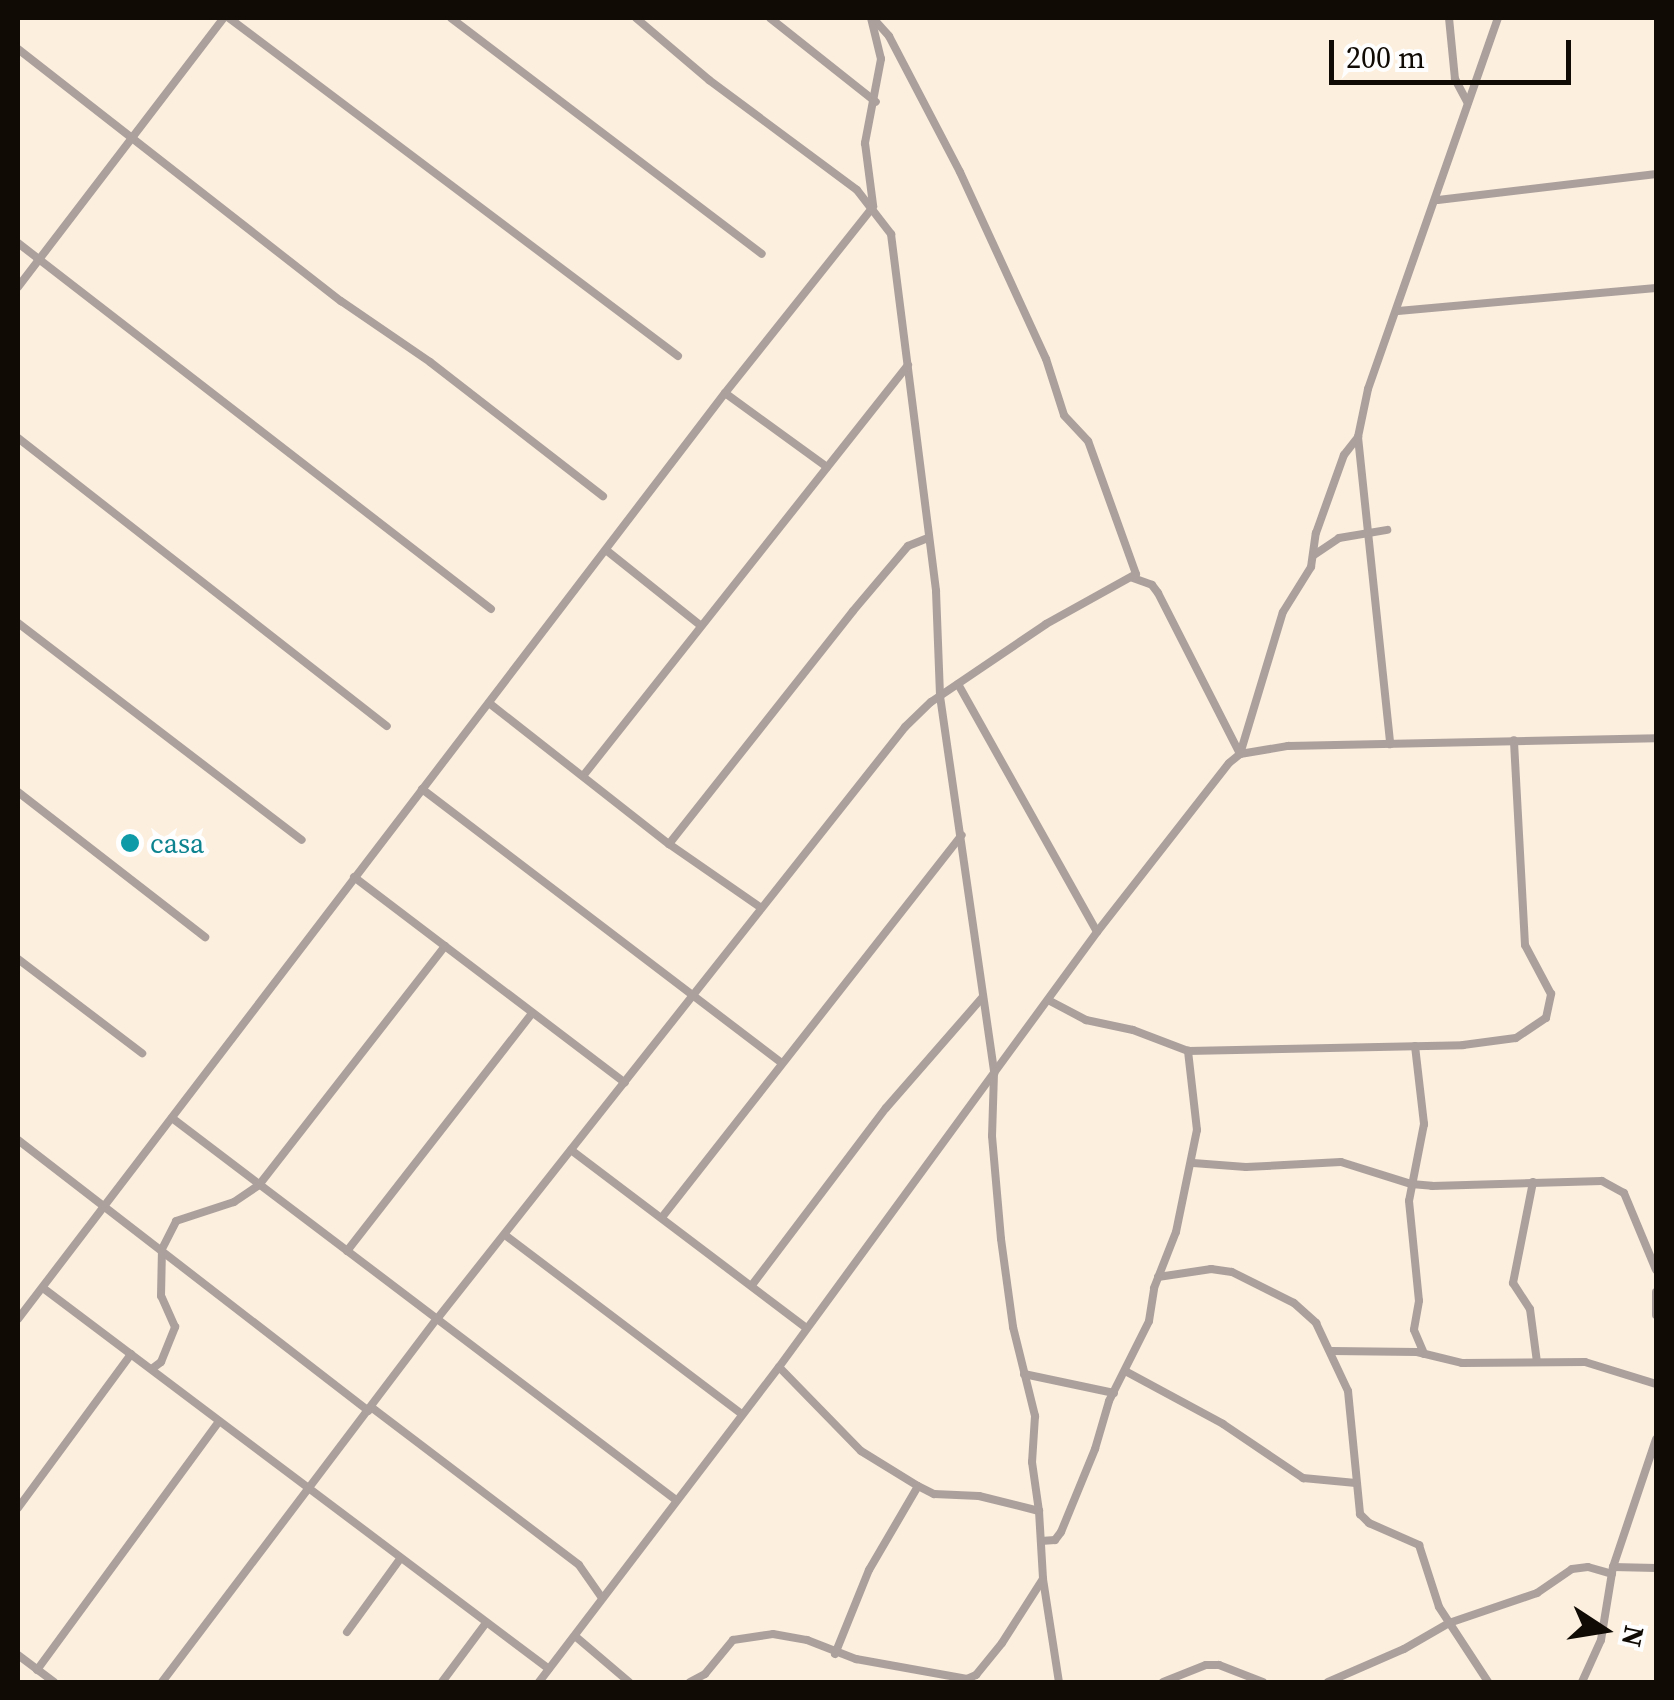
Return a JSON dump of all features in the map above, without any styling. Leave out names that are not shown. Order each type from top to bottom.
[{"type":"street","points":[[18,287],[226,18],[678,356]]},
{"type":"street","points":[[451,18],[762,254]]},
{"type":"street","points":[[636,18],[873,206],[891,234],[938,606],[940,696],[994,1073],[992,1136],[1001,1238],[1035,1416],[1032,1462],[1043,1580],[1060,1682]]},
{"type":"street","points":[[770,18],[876,102]]},
{"type":"street","points":[[19,1314],[43,1288],[725,393],[873,206],[865,143],[876,102],[880,59],[872,18]]},
{"type":"street","points":[[162,1682],[437,1319],[905,727],[940,696],[1046,624],[1133,578],[1136,567],[1088,441],[1064,415],[1046,359],[960,172],[889,36],[872,18]]},
{"type":"street","points":[[1449,18],[1455,79],[1468,103]]},
{"type":"street","points":[[1390,744],[1358,438],[1368,389],[1419,242],[1438,200],[1498,18]]},
{"type":"street","points":[[18,49],[603,496]]},
{"type":"street","points":[[1438,200],[1656,174]]},
{"type":"street","points":[[18,243],[491,609]]},
{"type":"street","points":[[1398,311],[1656,288]]},
{"type":"street","points":[[583,776],[908,365]]},
{"type":"street","points":[[725,393],[827,467]]},
{"type":"street","points":[[18,438],[387,726]]},
{"type":"street","points":[[1313,558],[1316,533],[1344,456],[1358,438]]},
{"type":"street","points":[[539,1682],[779,1367],[805,1326],[1050,1001],[1096,932],[1240,754],[1283,612],[1315,552],[1338,538],[1387,530]]},
{"type":"street","points":[[669,844],[908,546],[928,538]]},
{"type":"street","points":[[606,550],[700,625]]},
{"type":"street","points":[[1133,578],[1152,585],[1158,593],[1240,754]]},
{"type":"street","points":[[18,623],[302,840]]},
{"type":"street","points":[[958,684],[1096,932]]},
{"type":"street","points":[[489,703],[669,844],[760,907]]},
{"type":"street","points":[[1240,754],[1288,746],[1656,738]]},
{"type":"street","points":[[1050,1001],[1086,1020],[1133,1030],[1188,1051],[1507,1042],[1548,1016],[1552,994],[1525,945],[1514,740]]},
{"type":"street","points":[[422,788],[782,1063]]},
{"type":"street","points":[[18,792],[205,937]]},
{"type":"street","points":[[662,1216],[962,835]]},
{"type":"street","points":[[354,877],[625,1083]]},
{"type":"street","points":[[152,1368],[161,1362],[175,1328],[161,1301],[162,1249],[176,1221],[234,1202],[259,1185],[445,946]]},
{"type":"street","points":[[18,959],[142,1054]]},
{"type":"street","points":[[752,1284],[898,1094],[982,998]]},
{"type":"street","points":[[346,1250],[532,1012]]},
{"type":"street","points":[[1416,1046],[1424,1124],[1411,1184],[1412,1258],[1418,1301],[1414,1330],[1424,1354]]},
{"type":"street","points":[[1041,1541],[1058,1537],[1114,1393],[1149,1321],[1158,1277],[1176,1232],[1197,1130],[1188,1051]]},
{"type":"street","points":[[172,1118],[676,1500]]},
{"type":"street","points":[[18,1140],[578,1566],[602,1598]]},
{"type":"street","points":[[571,1150],[805,1326]]},
{"type":"street","points":[[1193,1163],[1246,1167],[1341,1162],[1411,1184],[1614,1185],[1624,1193],[1656,1270]]},
{"type":"street","points":[[1533,1182],[1513,1283],[1530,1309],[1537,1362]]},
{"type":"street","points":[[505,1235],[742,1414]]},
{"type":"street","points":[[1158,1277],[1210,1269],[1232,1272],[1306,1312],[1332,1351],[1350,1401],[1362,1518],[1412,1540],[1423,1550],[1436,1599],[1488,1682]]},
{"type":"street","points":[[43,1288],[152,1368],[218,1424],[549,1669]]},
{"type":"street","points":[[1656,1292],[1656,1315]]},
{"type":"street","points":[[1332,1351],[1424,1354],[1462,1364],[1606,1364],[1656,1384]]},
{"type":"street","points":[[18,1508],[131,1354]]},
{"type":"street","points":[[779,1367],[861,1452],[918,1486],[934,1494],[980,1496],[1039,1511]]},
{"type":"street","points":[[1127,1372],[1222,1424],[1303,1478],[1356,1483]]},
{"type":"street","points":[[1024,1374],[1114,1393]]},
{"type":"street","points":[[37,1670],[218,1424]]},
{"type":"street","points":[[1582,1682],[1601,1640],[1612,1571],[1656,1439]]},
{"type":"street","points":[[835,1654],[869,1570],[918,1486]]},
{"type":"street","points":[[347,1632],[400,1559]]},
{"type":"street","points":[[1328,1682],[1448,1623],[1537,1593],[1572,1569],[1656,1568]]},
{"type":"street","points":[[690,1682],[705,1674],[738,1637],[782,1634],[835,1654],[966,1681],[976,1675],[1002,1642],[1043,1580]]},
{"type":"street","points":[[442,1682],[486,1623]]},
{"type":"street","points":[[576,1636],[629,1682]]},
{"type":"street","points":[[18,1655],[54,1682]]},
{"type":"street","points":[[1164,1682],[1206,1664],[1263,1682]]},
{"type":"place","name":"casa","points":[[130,843]]}]
